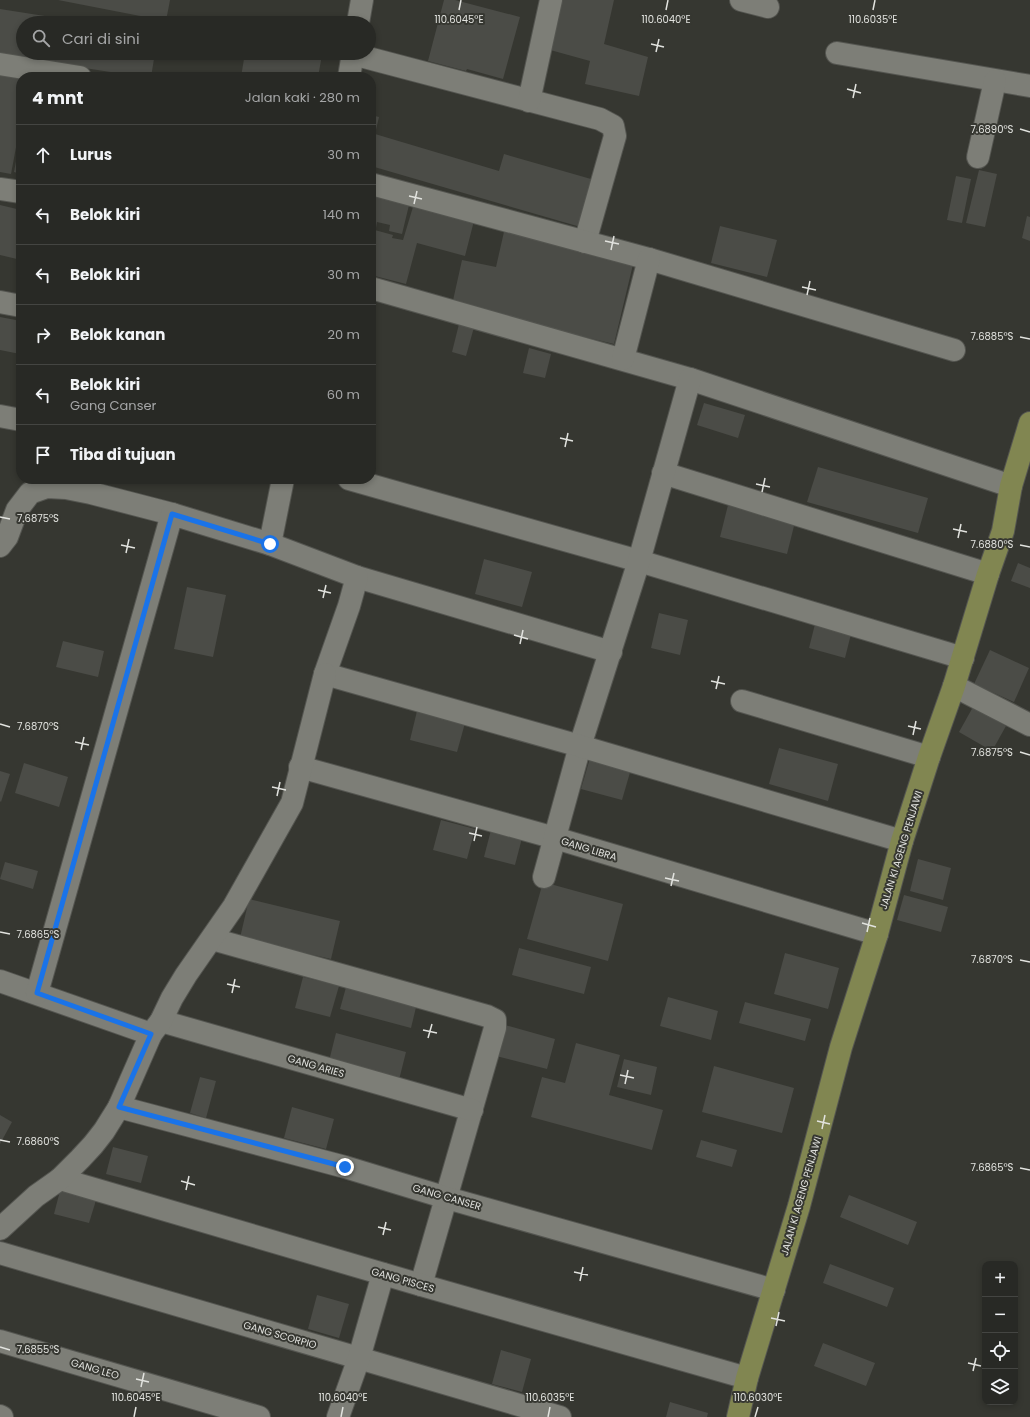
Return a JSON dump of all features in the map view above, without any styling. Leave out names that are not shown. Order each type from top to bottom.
[{"type":"main road","name":"JALAN KI AGENG PENJAWI","points":[[738,1417],[747,1378],[799,1206],[841,1047],[877,934],[902,841],[954,686],[988,574],[1003,531],[1030,423]]},
{"type":"street","points":[[359,16],[362,0]]},
{"type":"street","points":[[529,101],[551,0]]},
{"type":"street","points":[[741,0],[768,7]]},
{"type":"street","points":[[837,53],[1030,86]]},
{"type":"street","points":[[350,72],[352,60]]},
{"type":"street","points":[[375,60],[600,119],[612,126],[615,136],[585,242]]},
{"type":"street","points":[[0,64],[49,72]]},
{"type":"street","points":[[978,157],[995,81]]},
{"type":"street","points":[[376,185],[649,259],[954,350]]},
{"type":"street","points":[[0,189],[16,191]]},
{"type":"street","points":[[623,360],[649,259]]},
{"type":"street","points":[[376,289],[690,379],[1019,463]]},
{"type":"street","points":[[0,302],[16,305]]},
{"type":"street","points":[[544,877],[580,746],[639,560],[690,379]]},
{"type":"street","points":[[0,416],[16,419]]},
{"type":"street","points":[[663,473],[988,574]]},
{"type":"street","points":[[270,544],[282,484]]},
{"type":"street","points":[[366,484],[639,560],[963,658]]},
{"type":"street","points":[[2,540],[17,510],[30,493],[47,487],[91,492],[172,514],[270,544],[357,577],[611,652]]},
{"type":"street","points":[[37,993],[172,514]]},
{"type":"street","points":[[0,1229],[36,1196],[60,1179],[93,1145],[119,1107],[156,1028],[172,998],[186,975],[234,906],[292,803],[325,674],[349,606],[357,577]]},
{"type":"street","points":[[325,674],[580,746],[902,841]]},
{"type":"street","points":[[954,686],[1030,725]]},
{"type":"street","points":[[742,701],[929,757]]},
{"type":"street","name":"GANG LIBRA","points":[[300,767],[555,838],[877,934]]},
{"type":"street","points":[[212,939],[388,988],[495,1020],[495,1028],[421,1285]]},
{"type":"street","name":"GANG ARIES","points":[[0,981],[156,1028],[472,1110]]},
{"type":"street","name":"GANG CANSER","points":[[119,1107],[345,1167],[447,1198],[774,1290]]},
{"type":"street","name":"GANG PISCES","points":[[60,1179],[383,1274],[747,1378]]},
{"type":"street","name":"GANG SCORPIO","points":[[0,1253],[560,1417]]},
{"type":"street","points":[[338,1417],[359,1358],[383,1274]]},
{"type":"street","name":"GANG LEO","points":[[0,1341],[259,1417]]},
{"type":"building","points":[[58,0],[170,0],[167,16],[140,16]]},
{"type":"building","points":[[444,0],[455,0],[520,17],[503,79],[467,69],[466,71],[428,61]]},
{"type":"building","points":[[554,0],[614,0],[604,44],[648,57],[639,96],[585,84],[590,61],[543,48]]},
{"type":"building","points":[[0,9],[45,16],[16,16],[16,57],[0,55]]},
{"type":"building","points":[[32,60],[154,60],[152,72],[110,72]]},
{"type":"building","points":[[244,60],[321,60],[319,72],[242,72]]},
{"type":"building","points":[[0,65],[16,74],[16,148],[11,174],[0,172]]},
{"type":"building","points":[[376,116],[379,117],[376,130]]},
{"type":"building","points":[[376,134],[499,171],[504,154],[598,181],[584,228],[376,167]]},
{"type":"building","points":[[16,161],[16,173],[14,172]]},
{"type":"building","points":[[979,170],[997,174],[985,227],[966,223]]},
{"type":"building","points":[[956,176],[971,179],[962,223],[947,220]]},
{"type":"building","points":[[376,193],[410,201],[402,234],[389,231],[390,225],[377,222],[376,228]]},
{"type":"building","points":[[416,197],[476,213],[465,256],[417,243],[406,284],[376,276],[376,230],[393,235],[392,238],[403,240]]},
{"type":"building","points":[[0,205],[16,209],[16,259],[0,255]]},
{"type":"building","points":[[1027,216],[1030,217],[1030,241],[1022,238]]},
{"type":"building","points":[[506,223],[635,256],[614,344],[452,305],[462,260],[496,267]]},
{"type":"building","points":[[720,226],[777,240],[767,277],[711,263]]},
{"type":"building","points":[[461,316],[476,320],[466,356],[452,352]]},
{"type":"building","points":[[0,317],[16,320],[16,353],[0,350]]},
{"type":"building","points":[[529,348],[551,354],[545,378],[523,373]]},
{"type":"building","points":[[704,403],[745,415],[738,438],[697,425]]},
{"type":"building","points":[[818,467],[928,498],[918,533],[807,502]]},
{"type":"building","points":[[728,505],[795,522],[787,554],[720,537]]},
{"type":"building","points":[[484,559],[532,572],[522,607],[475,594]]},
{"type":"building","points":[[1018,563],[1030,568],[1030,588],[1011,581]]},
{"type":"building","points":[[187,587],[226,595],[213,657],[174,649]]},
{"type":"building","points":[[659,613],[688,620],[680,655],[651,648]]},
{"type":"building","points":[[816,620],[852,630],[845,658],[809,648]]},
{"type":"building","points":[[63,641],[104,651],[98,677],[56,667]]},
{"type":"building","points":[[990,650],[1029,668],[1014,702],[974,684]]},
{"type":"building","points":[[973,707],[1006,726],[992,751],[959,732]]},
{"type":"building","points":[[417,711],[465,723],[457,752],[410,740]]},
{"type":"building","points":[[779,748],[838,764],[828,801],[769,784]]},
{"type":"building","points":[[590,758],[631,769],[622,800],[581,789]]},
{"type":"building","points":[[24,763],[68,777],[59,807],[15,793]]},
{"type":"building","points":[[0,771],[10,774],[1,802],[0,801]]},
{"type":"building","points":[[441,820],[475,829],[467,859],[433,850]]},
{"type":"building","points":[[491,830],[522,838],[515,865],[484,857]]},
{"type":"building","points":[[918,859],[951,868],[943,900],[910,891]]},
{"type":"building","points":[[5,862],[38,871],[33,889],[0,879]]},
{"type":"building","points":[[543,882],[623,904],[608,961],[527,939]]},
{"type":"building","points":[[904,895],[948,907],[941,932],[897,920]]},
{"type":"building","points":[[249,899],[340,921],[331,959],[240,938]]},
{"type":"building","points":[[519,948],[591,967],[584,994],[512,975]]},
{"type":"building","points":[[785,953],[839,968],[828,1009],[774,994]]},
{"type":"building","points":[[303,977],[339,986],[330,1017],[295,1008]]},
{"type":"building","points":[[348,980],[418,999],[411,1028],[340,1009]]},
{"type":"building","points":[[668,997],[718,1011],[711,1040],[660,1026]]},
{"type":"building","points":[[745,1002],[811,1019],[805,1041],[739,1023]]},
{"type":"building","points":[[505,1025],[555,1039],[547,1069],[496,1056]]},
{"type":"building","points":[[336,1033],[406,1052],[399,1080],[329,1061]]},
{"type":"building","points":[[576,1043],[620,1055],[609,1095],[663,1110],[652,1150],[531,1117],[542,1077],[565,1083]]},
{"type":"building","points":[[624,1059],[657,1067],[651,1095],[617,1087]]},
{"type":"building","points":[[714,1066],[794,1088],[782,1133],[702,1112]]},
{"type":"building","points":[[200,1077],[216,1081],[206,1118],[190,1113]]},
{"type":"building","points":[[292,1107],[334,1119],[326,1149],[284,1138]]},
{"type":"building","points":[[0,1115],[12,1122],[0,1144]]},
{"type":"building","points":[[701,1140],[737,1150],[732,1167],[696,1157]]},
{"type":"building","points":[[113,1147],[148,1156],[141,1183],[106,1174]]},
{"type":"building","points":[[61,1187],[97,1197],[89,1223],[54,1214]]},
{"type":"building","points":[[849,1195],[917,1222],[908,1245],[840,1217]]},
{"type":"building","points":[[830,1264],[894,1288],[887,1307],[823,1283]]},
{"type":"building","points":[[317,1295],[349,1304],[339,1338],[308,1329]]},
{"type":"building","points":[[823,1343],[875,1363],[866,1386],[814,1366]]},
{"type":"building","points":[[501,1350],[531,1359],[522,1392],[492,1384]]},
{"type":"building","points":[[670,1402],[708,1413],[707,1417],[666,1417]]},
{"type":"route","points":[[270,544],[172,514],[37,993],[151,1034],[119,1107],[345,1167]]}]
